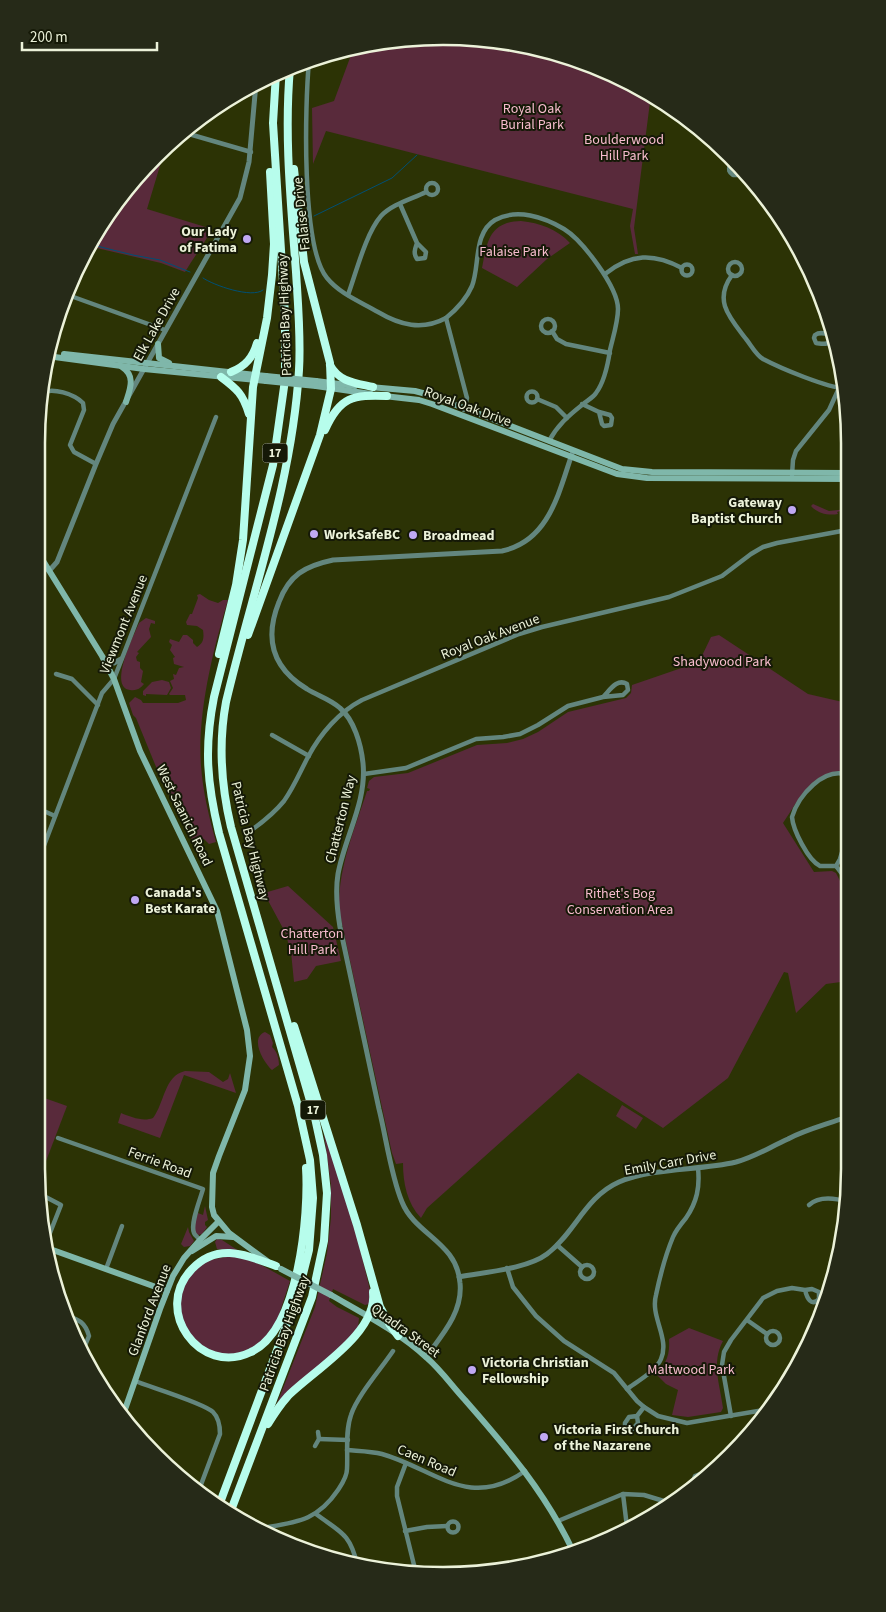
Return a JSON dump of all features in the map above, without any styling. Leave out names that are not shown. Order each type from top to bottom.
[{"type":"highway","name":"Patricia Bay Highway","points":[[234,1508],[312,1297],[322,1257],[326,1210],[326,1175],[316,1118],[231,827],[223,791],[221,741],[226,702],[282,486],[292,438],[298,388],[300,361],[299,314],[289,171],[289,76]]},
{"type":"highway","name":"Patricia Bay Highway","points":[[221,1499],[290,1320],[309,1250],[313,1216],[312,1181],[307,1145],[298,1106],[219,833],[208,776],[207,746],[214,697],[273,465],[285,380],[285,314],[273,123],[275,82]]},
{"type":"highway","points":[[226,702],[320,435],[331,386],[330,364],[301,244],[293,155],[292,108],[288,97]]},
{"type":"highway","points":[[208,776],[204,764],[205,729],[212,683],[240,564],[246,507],[254,377],[266,318],[274,244],[270,148],[273,123]]},
{"type":"highway","points":[[231,372],[246,364],[251,358],[268,304]]},
{"type":"highway","points":[[330,364],[335,372],[344,380],[372,387]]},
{"type":"highway","points":[[221,377],[238,389],[245,399],[251,420]]},
{"type":"highway","points":[[300,492],[336,409],[345,401],[357,396],[387,396]]},
{"type":"highway","points":[[261,929],[267,939],[357,1225],[380,1308],[398,1336]]},
{"type":"highway","points":[[278,1267],[243,1254],[234,1253],[212,1256],[196,1265],[184,1279],[177,1306],[181,1326],[189,1338],[208,1352],[215,1355],[232,1357],[250,1353],[259,1348],[266,1343],[277,1326],[294,1281],[305,1231],[306,1175],[298,1106]]},
{"type":"highway","points":[[235,1508],[273,1415],[295,1390],[356,1335],[369,1317],[373,1296],[369,1271]]},
{"type":"main road","points":[[158,344],[159,358],[162,361],[177,366]]},
{"type":"main road","name":"Royal Oak Drive","points":[[56,353],[221,377],[254,377],[316,384],[419,400],[572,454],[636,472],[792,475],[841,479]]},
{"type":"main road","name":"Royal Oak Drive","points":[[55,357],[119,366],[177,366],[231,372],[254,377]]},
{"type":"main road","points":[[119,366],[125,369],[131,376],[131,385],[126,402]]},
{"type":"main road","name":"Royal Oak Drive","points":[[331,386],[415,391],[549,441],[572,454]]},
{"type":"main road","name":"Royal Oak Drive","points":[[792,475],[841,472]]},
{"type":"main road","name":"West Saanich Road","points":[[45,564],[105,661],[114,679],[140,751],[215,906],[250,1048],[248,1076],[244,1093],[213,1173],[212,1208],[218,1222]]},
{"type":"main road","name":"Quadra Street","points":[[218,1222],[234,1237],[278,1267],[369,1317],[426,1357],[485,1422],[525,1471],[558,1521],[571,1546]]},
{"type":"main road","name":"Glanford Avenue","points":[[125,1409],[167,1291],[178,1267],[218,1222]]},
{"type":"main road","points":[[188,1254],[217,1236],[234,1237]]},
{"type":"main road","points":[[54,1250],[167,1291]]},
{"type":"street","name":"Falaise Drive","points":[[309,68],[306,159],[315,250],[321,269],[338,289],[392,320],[413,326],[423,326],[446,318]]},
{"type":"street","name":"Elk Lake Drive","points":[[49,570],[57,562],[113,424],[240,198],[250,152],[255,92]]},
{"type":"street","points":[[192,135],[250,152]]},
{"type":"street","points":[[729,167],[730,172],[736,175]]},
{"type":"street","points":[[348,295],[369,238],[381,216],[400,204],[426,192]]},
{"type":"street","points":[[400,204],[417,243]]},
{"type":"street","points":[[462,416],[467,398],[446,318],[467,297],[472,284],[479,246],[485,231],[494,221],[511,215],[528,215],[546,219],[566,230],[605,274],[614,290],[618,308],[605,375],[596,394],[559,425],[549,441]]},
{"type":"street","points":[[605,274],[615,266],[636,259],[663,259],[682,268]]},
{"type":"street","points":[[732,275],[723,294],[725,310],[761,358],[795,373],[837,387]]},
{"type":"street","points":[[73,297],[165,330]]},
{"type":"street","points":[[552,331],[557,339],[566,344],[610,354]]},
{"type":"street","points":[[792,475],[796,451],[829,410],[838,390]]},
{"type":"street","points":[[48,391],[70,394],[83,403],[84,410],[70,445],[74,452],[96,464]]},
{"type":"street","points":[[537,399],[556,407],[567,418]]},
{"type":"street","points":[[582,404],[599,412]]},
{"type":"street","name":"Viewmont Avenue","points":[[45,844],[104,688],[114,679],[216,417]]},
{"type":"street","name":"Chatterton Way","points":[[426,1357],[446,1329],[457,1309],[460,1292],[459,1277],[454,1261],[449,1253],[417,1224],[402,1202],[388,1149],[340,927],[336,900],[338,874],[359,804],[364,774],[362,754],[357,736],[344,712],[326,698],[308,690],[289,678],[277,659],[272,644],[271,626],[283,591],[303,569],[315,563],[333,560],[490,552],[518,547],[534,536],[543,526],[572,454]]},
{"type":"street","name":"Royal Oak Avenue","points":[[253,829],[284,802],[318,740],[344,712],[362,700],[519,634],[669,597],[722,576],[763,547],[841,531]]},
{"type":"street","points":[[105,661],[114,663],[121,660]]},
{"type":"street","points":[[56,674],[72,679],[98,705]]},
{"type":"street","points":[[364,774],[406,768],[476,739],[520,734],[568,706],[603,697],[623,695],[627,693],[629,688],[627,684],[621,681],[617,682],[603,697]]},
{"type":"street","points":[[272,735],[308,756]]},
{"type":"street","points":[[836,866],[825,867],[815,864],[794,828],[792,817],[804,796],[818,781],[832,774],[841,773]]},
{"type":"street","points":[[45,811],[56,816]]},
{"type":"street","points":[[836,866],[841,856]]},
{"type":"street","points":[[836,866],[841,873]]},
{"type":"street","name":"Emily Carr Drive","points":[[459,1277],[535,1261],[546,1255],[557,1245],[594,1200],[613,1185],[635,1177],[728,1163],[748,1158],[797,1135],[841,1119]]},
{"type":"street","name":"Ferrie Road","points":[[58,1138],[203,1190],[193,1222],[194,1233],[200,1240]]},
{"type":"street","points":[[627,1389],[653,1369],[660,1360],[664,1349],[656,1320],[654,1300],[674,1234],[695,1202],[699,1186],[698,1168]]},
{"type":"street","points":[[46,1197],[61,1205],[50,1232]]},
{"type":"street","points":[[808,1205],[815,1200],[822,1199],[840,1201]]},
{"type":"street","points":[[106,1269],[122,1226]]},
{"type":"street","points":[[557,1245],[582,1267]]},
{"type":"street","points":[[507,1268],[513,1287],[536,1316],[564,1341],[614,1373],[644,1408],[658,1416],[687,1423],[759,1411]]},
{"type":"street","points":[[731,1416],[722,1364],[724,1352],[763,1298],[777,1291],[792,1288],[804,1290]]},
{"type":"street","points":[[74,1318],[86,1326],[89,1336],[86,1344]]},
{"type":"street","points":[[747,1320],[767,1334]]},
{"type":"street","points":[[269,1527],[292,1522],[316,1514],[332,1499],[347,1472],[348,1425],[351,1414],[363,1393],[393,1351]]},
{"type":"street","points":[[135,1382],[207,1408],[216,1417],[220,1426],[220,1434],[201,1485]]},
{"type":"street","points":[[637,1416],[644,1408]]},
{"type":"street","points":[[315,1446],[319,1439],[318,1432]]},
{"type":"street","points":[[319,1439],[348,1440]]},
{"type":"street","name":"Caen Road","points":[[347,1450],[380,1453],[468,1488],[480,1488],[502,1483],[513,1479],[525,1471]]},
{"type":"street","points":[[406,1463],[397,1487],[397,1496],[413,1566]]},
{"type":"street","points":[[558,1521],[623,1494],[644,1495],[663,1501]]},
{"type":"street","points":[[623,1494],[626,1522]]},
{"type":"street","points":[[316,1514],[349,1538],[356,1557]]},
{"type":"street","points":[[405,1531],[447,1526]]},
{"type":"green space","name":"Royal Oak Burial Park","points":[[417,46],[469,46],[521,53],[571,66],[619,86],[650,103],[634,228],[638,254],[635,254],[630,226],[633,209],[326,131],[313,164],[312,108],[334,101],[350,56],[391,48]]},
{"type":"green space","points":[[161,163],[147,209],[212,229],[185,272],[161,263],[96,248],[127,201]]},
{"type":"green space","name":"Falaise Park","points":[[521,221],[535,223],[548,228],[560,234],[570,243],[547,259],[517,287],[482,268],[491,235],[502,225]]},
{"type":"green space","points":[[813,504],[829,511],[841,511],[834,515],[827,514],[811,506]]},
{"type":"green space","points":[[200,594],[218,603],[228,600],[207,682],[201,725],[202,776],[216,842],[209,844],[204,839],[200,839],[205,854],[201,857],[161,779],[129,703],[135,697],[143,703],[178,703],[186,700],[185,695],[169,694],[173,688],[170,681],[174,679],[173,674],[176,675],[179,668],[184,667],[174,664],[173,658],[175,657],[170,650],[172,645],[169,642],[170,639],[179,642],[183,635],[187,635],[197,647],[201,644],[203,630],[197,626],[187,625],[186,622],[190,614],[192,614],[198,598],[197,595]]},
{"type":"green space","points":[[146,618],[155,621],[155,624],[151,623],[149,629],[151,637],[137,652],[139,653],[136,657],[143,671],[141,682],[144,684],[138,689],[130,690],[124,687],[121,680],[124,660],[139,623]]},
{"type":"green space","name":"Rithet's Bog Conservation Area","points":[[719,635],[808,694],[841,702],[841,772],[825,775],[808,787],[783,823],[814,872],[832,871],[836,873],[841,883],[841,982],[826,984],[796,1013],[788,973],[784,972],[728,1078],[663,1128],[578,1073],[427,1208],[421,1218],[409,1199],[403,1163],[396,1164],[392,1153],[339,910],[339,894],[344,864],[367,791],[370,789],[367,788],[369,781],[374,777],[408,773],[477,745],[507,743],[523,739],[538,732],[568,712],[626,698],[631,693],[632,685],[699,662],[711,637]]},
{"type":"green space","points":[[162,680],[169,682],[171,688],[167,695],[143,695],[143,691],[152,682]]},
{"type":"green space","name":"Chatterton Hill Park","points":[[288,886],[333,927],[341,961],[316,966],[307,979],[294,982],[291,952],[285,932],[264,893]]},
{"type":"green space","points":[[265,1032],[270,1035],[273,1043],[272,1047],[279,1060],[279,1065],[272,1070],[259,1051],[258,1039]]},
{"type":"green space","points":[[185,1071],[209,1072],[223,1082],[228,1079],[230,1073],[236,1093],[184,1075],[160,1138],[118,1123],[121,1113],[141,1119],[153,1118],[173,1078]]},
{"type":"green space","points":[[45,1098],[67,1106],[45,1164]]},
{"type":"green space","points":[[622,1105],[643,1118],[636,1129],[616,1116]]},
{"type":"green space","points":[[324,1135],[326,1135],[357,1236],[370,1290],[369,1304],[365,1305],[333,1289],[329,1301],[359,1318],[358,1328],[349,1339],[276,1406],[315,1307],[327,1253],[331,1218],[331,1185]]},
{"type":"green space","points":[[205,1206],[208,1220],[205,1222],[205,1225],[207,1227],[202,1234],[198,1235],[195,1233],[194,1224],[198,1213],[203,1215]]},
{"type":"green space","points":[[188,1227],[194,1241],[190,1246],[184,1247],[181,1244]]},
{"type":"green space","points":[[217,1239],[222,1240],[239,1251],[217,1249],[215,1242]]},
{"type":"green space","points":[[230,1256],[254,1262],[290,1281],[277,1321],[259,1345],[234,1355],[219,1354],[203,1347],[191,1336],[184,1325],[180,1309],[181,1294],[186,1281],[200,1265],[210,1260]]},
{"type":"green space","name":"Maltwood Park","points":[[689,1328],[723,1341],[719,1349],[717,1366],[723,1408],[721,1412],[688,1417],[672,1415],[678,1390],[666,1384],[656,1374],[667,1358],[669,1339]]},
{"type":"waterway","points":[[314,216],[392,178],[417,155]]},
{"type":"waterway","points":[[97,246],[160,260],[190,272]]},
{"type":"waterway","points":[[203,278],[223,287],[242,292],[250,293],[263,290]]},
{"type":"place","name":"Our Lady of Fatima","points":[[247,239]]},
{"type":"place","name":"Gateway Baptist Church","points":[[792,510]]},
{"type":"place","name":"WorkSafeBC","points":[[314,534]]},
{"type":"place","name":"Broadmead","points":[[413,535]]},
{"type":"place","name":"Canada's Best Karate","points":[[135,900]]},
{"type":"place","name":"Victoria Christian Fellowship","points":[[472,1370]]},
{"type":"place","name":"Victoria First Church of the Nazarene","points":[[544,1437]]},
{"type":"park label","name":"Boulderwood Hill Park","points":[[624,148]]},
{"type":"park label","name":"Shadywood Park","points":[[722,661]]}]
